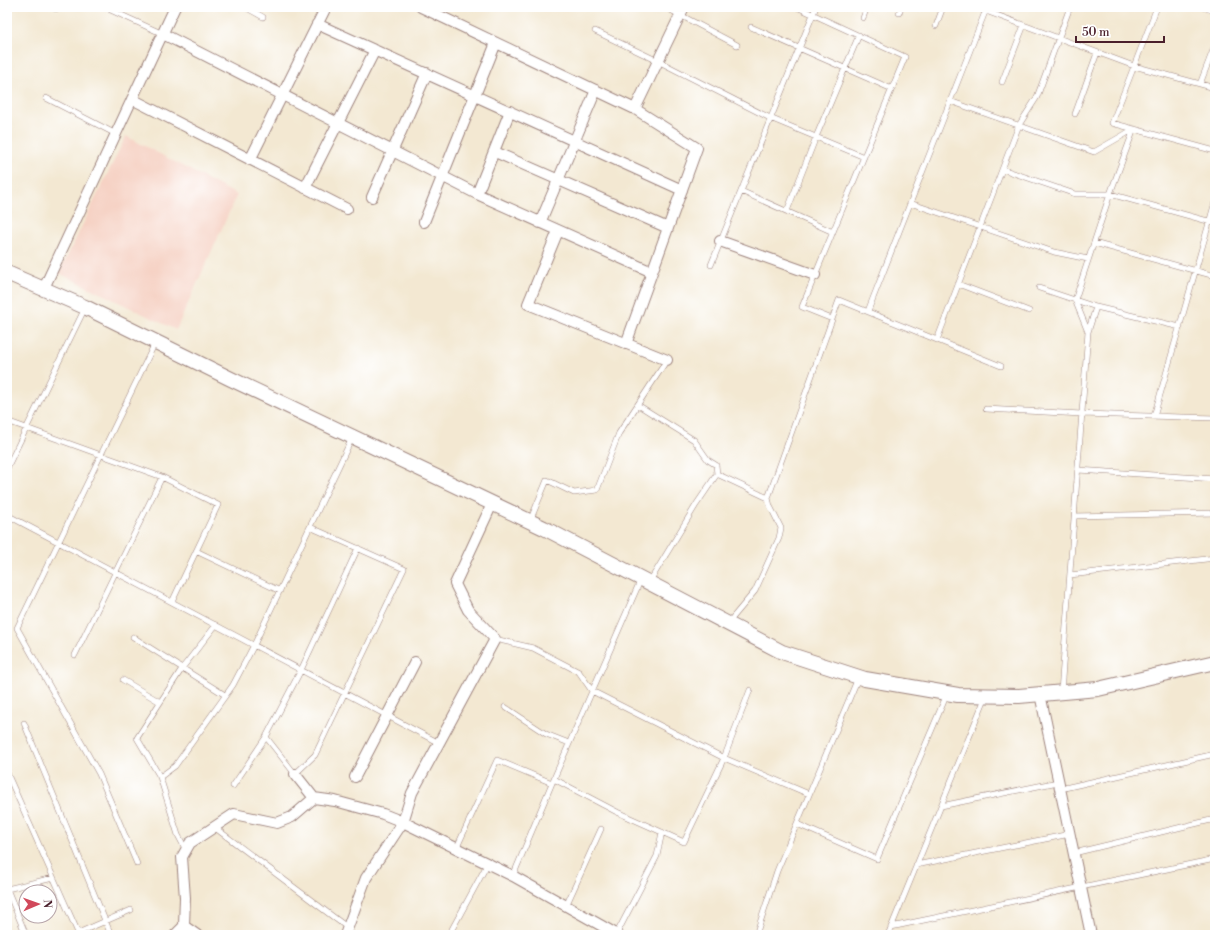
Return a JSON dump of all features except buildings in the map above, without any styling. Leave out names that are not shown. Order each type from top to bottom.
[{"type":"street","points":[[44,288],[175,7]]},
{"type":"street","points":[[250,160],[326,7]]},
{"type":"street","points":[[421,7],[635,109],[697,148],[626,344]]},
{"type":"street","points":[[635,109],[682,11]]},
{"type":"street","points":[[317,24],[682,190]]},
{"type":"street","points":[[163,34],[477,194],[652,272]]},
{"type":"street","points":[[424,222],[496,43]]},
{"type":"street","points":[[305,188],[374,50]]},
{"type":"street","points":[[372,197],[427,74]]},
{"type":"street","points":[[540,223],[596,90]]},
{"type":"street","points":[[132,99],[347,209]]},
{"type":"street","points":[[477,194],[510,111]]},
{"type":"street","points":[[494,152],[668,228]]},
{"type":"street","points":[[558,231],[528,304],[666,360]]},
{"type":"street","points":[[720,241],[816,274]]},
{"type":"street","points":[[7,273],[85,307],[530,522],[782,652],[858,677],[947,693],[986,696],[1019,696],[1098,689],[1215,662]]},
{"type":"street","points":[[346,931],[366,878],[403,822],[412,793],[495,638],[468,610],[455,584],[492,504]]},
{"type":"street","points":[[355,777],[414,662]]},
{"type":"street","points":[[1040,694],[1091,935]]},
{"type":"street","points":[[295,774],[314,798],[335,801],[383,814],[403,822],[513,876],[617,935]]},
{"type":"street","points":[[175,935],[184,926],[185,898],[182,856],[190,843],[234,814],[277,823],[292,817],[314,798]]},
{"type":"street","points":[[184,926],[197,935]]},
{"type":"lane","points":[[51,7],[56,9],[57,7]]},
{"type":"lane","points":[[106,7],[163,34]]},
{"type":"lane","points":[[245,7],[263,17]]},
{"type":"lane","points":[[665,7],[682,11],[737,44]]},
{"type":"lane","points":[[797,7],[905,57],[802,307],[832,318]]},
{"type":"lane","points":[[710,265],[816,7]]},
{"type":"lane","points":[[863,18],[867,7]]},
{"type":"lane","points":[[899,13],[901,7]]},
{"type":"lane","points":[[936,26],[943,7]]},
{"type":"lane","points":[[975,7],[986,9],[1024,25],[1134,66],[1215,88]]},
{"type":"lane","points":[[937,340],[1019,125],[1037,97],[1070,7]]},
{"type":"lane","points":[[1157,7],[1112,123],[1215,151]]},
{"type":"lane","points":[[1202,7],[1215,11]]},
{"type":"lane","points":[[868,311],[986,9]]},
{"type":"lane","points":[[1002,82],[1024,25]]},
{"type":"lane","points":[[751,27],[892,89]]},
{"type":"lane","points":[[595,30],[658,60],[770,118],[864,157]]},
{"type":"lane","points":[[787,211],[859,35]]},
{"type":"lane","points":[[1200,84],[1215,45]]},
{"type":"lane","points":[[1075,114],[1097,53]]},
{"type":"lane","points":[[46,98],[116,134]]},
{"type":"lane","points":[[950,101],[1094,152],[1134,129]]},
{"type":"lane","points":[[1088,332],[1075,300],[1110,194],[1134,129]]},
{"type":"lane","points":[[1002,169],[1075,194],[1110,194],[1215,223]]},
{"type":"lane","points":[[741,191],[833,232]]},
{"type":"lane","points":[[1154,416],[1215,202]]},
{"type":"lane","points":[[910,203],[1054,252],[1088,259]]},
{"type":"lane","points":[[1094,242],[1215,276]]},
{"type":"lane","points":[[958,284],[1029,311]]},
{"type":"lane","points":[[1039,288],[1096,307],[1180,327]]},
{"type":"lane","points":[[728,624],[754,591],[779,538],[781,528],[770,506],[768,498],[839,300],[1001,366]]},
{"type":"lane","points":[[7,468],[85,307]]},
{"type":"lane","points":[[1061,692],[1088,332],[1096,307]]},
{"type":"lane","points":[[137,864],[99,774],[16,628],[155,342]]},
{"type":"lane","points":[[530,522],[547,480],[574,493],[597,490],[619,434],[666,360]]},
{"type":"lane","points":[[513,876],[592,691],[645,581],[717,474],[716,465],[708,460],[694,440],[638,405]]},
{"type":"lane","points":[[986,409],[1082,414],[1215,418]]},
{"type":"lane","points":[[7,421],[162,477],[218,505],[172,602]]},
{"type":"lane","points":[[160,777],[175,766],[233,685],[280,591],[352,437]]},
{"type":"lane","points":[[1078,470],[1215,479]]},
{"type":"lane","points":[[717,474],[768,498]]},
{"type":"lane","points":[[76,655],[162,477]]},
{"type":"lane","points":[[1074,516],[1215,513]]},
{"type":"lane","points":[[7,514],[439,743]]},
{"type":"lane","points":[[266,737],[295,774],[314,755],[404,569],[310,527]]},
{"type":"lane","points":[[233,786],[266,737],[301,670],[358,548]]},
{"type":"lane","points":[[196,551],[280,591]]},
{"type":"lane","points":[[1070,575],[1215,558]]},
{"type":"lane","points":[[186,850],[178,835],[160,777],[137,738],[183,667],[216,625]]},
{"type":"lane","points":[[133,636],[226,695]]},
{"type":"lane","points":[[495,638],[533,648],[579,672],[592,691],[724,758],[809,794]]},
{"type":"lane","points":[[756,935],[777,872],[858,677]]},
{"type":"lane","points":[[123,680],[160,702]]},
{"type":"lane","points":[[456,847],[497,760],[553,781],[684,842],[724,758],[750,690]]},
{"type":"lane","points":[[797,824],[877,859],[947,693]]},
{"type":"lane","points":[[888,935],[986,696]]},
{"type":"lane","points":[[505,707],[546,734],[569,743],[567,748]]},
{"type":"lane","points":[[24,723],[111,935]]},
{"type":"lane","points":[[941,806],[1059,786],[1215,754]]},
{"type":"lane","points":[[7,773],[78,934],[131,910]]},
{"type":"lane","points":[[1074,853],[1215,819]]},
{"type":"lane","points":[[214,827],[346,931]]},
{"type":"lane","points":[[566,906],[601,829]]},
{"type":"lane","points":[[617,935],[658,856],[662,832]]},
{"type":"lane","points":[[916,865],[1070,834]]},
{"type":"lane","points":[[891,927],[1215,859]]},
{"type":"lane","points":[[457,935],[450,931],[488,863]]},
{"type":"lane","points":[[26,935],[7,889],[53,878]]},
{"type":"shaded area","points":[[126,136],[237,195],[176,330],[59,273]]}]
